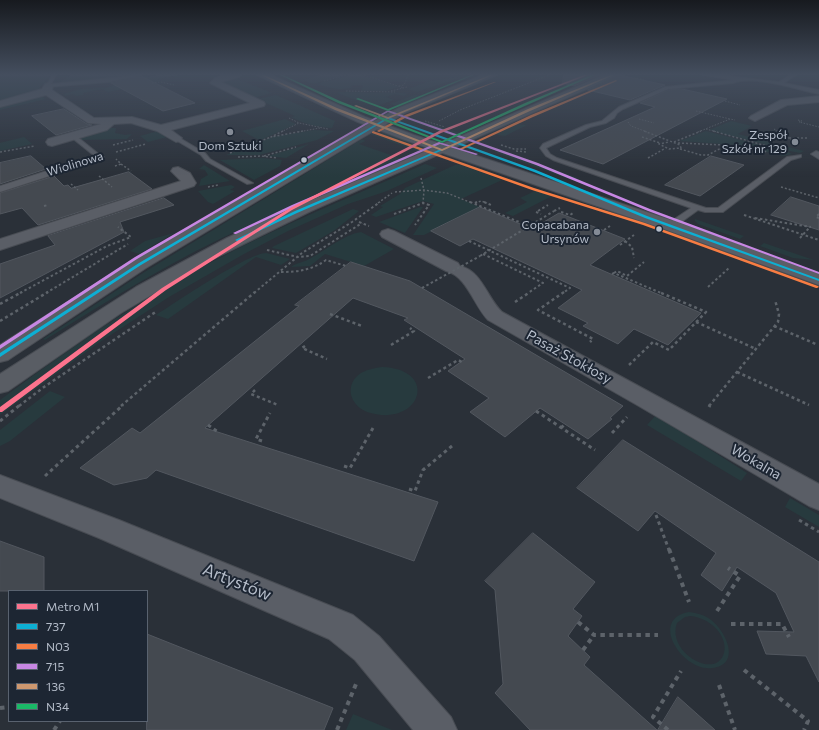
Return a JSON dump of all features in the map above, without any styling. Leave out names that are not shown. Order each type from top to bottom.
[{"type":"main road","points":[[0,355],[146,260],[375,125],[410,109]]},
{"type":"main road","points":[[0,385],[103,315],[201,258],[278,220],[450,146],[531,109]]},
{"type":"street","points":[[76,109],[92,121],[132,120],[161,129],[176,138]]},
{"type":"street","points":[[161,129],[240,109]]},
{"type":"street","points":[[338,109],[375,125],[450,146]]},
{"type":"street","points":[[363,109],[388,118],[535,182],[646,217],[819,280]]},
{"type":"street","points":[[755,118],[772,109]]},
{"type":"street","points":[[52,142],[102,128],[110,121]]},
{"type":"street","name":"Wiolinowa","points":[[0,189],[98,156]]},
{"type":"street","points":[[0,245],[189,183],[178,171]]},
{"type":"street","name":"Pasaż Stokłosy","points":[[388,234],[469,277],[475,285],[488,311],[495,316],[694,426]]},
{"type":"street","name":"Wokalna","points":[[694,426],[819,498]]},
{"type":"street","name":"Artystów","points":[[0,486],[102,526],[281,600],[341,627],[367,648],[438,730]]},
{"type":"lane","points":[[621,109],[604,122],[588,126],[545,144],[543,150],[555,158],[705,210],[720,210],[789,158],[799,156]]},
{"type":"lane","points":[[73,136],[98,156]]},
{"type":"lane","points":[[176,138],[203,154],[208,160],[249,183]]},
{"type":"lane","points":[[670,226],[697,207]]},
{"type":"path","points":[[439,121],[462,109]]},
{"type":"path","points":[[696,111],[739,121]]},
{"type":"path","points":[[614,114],[622,116],[631,126],[680,145],[680,149]]},
{"type":"path","points":[[271,137],[320,128],[299,123],[288,118]]},
{"type":"path","points":[[638,119],[654,123]]},
{"type":"path","points":[[674,143],[730,120]]},
{"type":"path","points":[[797,120],[802,121],[799,122],[819,127]]},
{"type":"path","points":[[425,121],[446,127]]},
{"type":"path","points":[[208,160],[237,152],[299,123]]},
{"type":"path","points":[[769,126],[818,155]]},
{"type":"path","points":[[642,137],[660,143],[669,142]]},
{"type":"path","points":[[788,138],[811,137]]},
{"type":"path","points":[[0,153],[52,142]]},
{"type":"path","name":"Wiolinowa","points":[[98,156],[151,143]]},
{"type":"path","points":[[660,143],[660,146],[665,148],[680,149],[701,155],[708,155],[727,146]]},
{"type":"path","points":[[674,143],[744,146],[789,158]]},
{"type":"path","points":[[501,145],[519,149],[543,150]]},
{"type":"path","points":[[235,158],[261,156],[298,146]]},
{"type":"path","points":[[498,146],[523,152],[543,150]]},
{"type":"path","points":[[648,158],[665,148]]},
{"type":"path","points":[[121,164],[131,171]]},
{"type":"path","points":[[423,203],[424,190],[420,178],[427,175]]},
{"type":"path","points":[[781,186],[819,198]]},
{"type":"path","points":[[387,193],[402,187]]},
{"type":"path","points":[[43,478],[146,384],[213,326],[281,272],[298,256],[339,231],[398,189]]},
{"type":"path","points":[[394,192],[424,190],[447,193],[476,203],[529,226]]},
{"type":"path","points":[[476,203],[481,201],[491,205]]},
{"type":"path","points":[[44,206],[48,205]]},
{"type":"path","points":[[541,214],[537,211],[544,207]]},
{"type":"path","points":[[422,288],[560,208]]},
{"type":"path","points":[[561,212],[570,215]]},
{"type":"path","points":[[740,214],[819,240]]},
{"type":"path","points":[[819,214],[816,217],[819,218]]},
{"type":"path","points":[[747,216],[810,228],[800,238]]},
{"type":"path","points":[[261,249],[298,256],[310,256],[362,223]]},
{"type":"path","points":[[0,304],[107,246],[131,237],[117,225]]},
{"type":"path","points":[[620,245],[633,236]]},
{"type":"path","points":[[469,241],[570,288],[538,310],[593,339],[588,343]]},
{"type":"path","points":[[625,241],[632,247],[634,258]]},
{"type":"path","points":[[483,254],[543,283],[512,304]]},
{"type":"path","points":[[281,272],[298,272],[315,269],[326,260],[346,266]]},
{"type":"path","points":[[624,370],[653,342],[669,350],[706,312],[613,274],[617,271],[627,276],[644,262]]},
{"type":"path","points":[[708,287],[724,272]]},
{"type":"path","points":[[694,426],[774,326],[779,318],[775,300]]},
{"type":"path","points":[[0,421],[44,387],[157,311]]},
{"type":"path","points":[[330,314],[362,326]]},
{"type":"path","points":[[696,322],[756,349]]},
{"type":"path","points":[[774,326],[818,345]]},
{"type":"path","points":[[391,345],[414,331],[410,328]]},
{"type":"path","points":[[305,346],[302,348],[327,359]]},
{"type":"path","points":[[428,378],[458,360],[462,362]]},
{"type":"path","points":[[737,372],[809,406]]},
{"type":"path","points":[[255,390],[251,394],[278,405]]},
{"type":"path","points":[[536,411],[595,450]]},
{"type":"path","points":[[262,441],[256,439],[270,413]]},
{"type":"path","points":[[612,433],[627,417]]},
{"type":"path","points":[[560,428],[565,424]]},
{"type":"path","points":[[208,425],[218,432]]},
{"type":"path","points":[[344,466],[350,468],[373,428]]},
{"type":"path","points":[[409,489],[415,491],[423,470],[452,446]]},
{"type":"path","points":[[656,515],[689,602]]},
{"type":"path","points":[[717,611],[740,576],[728,568]]},
{"type":"path","points":[[578,622],[594,635],[658,635]]},
{"type":"path","points":[[731,624],[782,624],[789,637]]},
{"type":"path","points":[[583,650],[594,635]]},
{"type":"path","points":[[744,670],[808,721],[804,730]]},
{"type":"path","points":[[668,730],[653,717],[681,671]]},
{"type":"path","points":[[337,730],[357,681]]},
{"type":"path","points":[[719,686],[735,730]]},
{"type":"green space","points":[[280,109],[308,109],[335,121],[332,128],[316,126],[301,122],[291,117],[295,116]]},
{"type":"green space","points":[[404,116],[463,134],[446,134]]},
{"type":"green space","points":[[285,119],[296,124],[237,151],[229,149],[259,140],[242,131]]},
{"type":"green space","points":[[731,121],[752,126],[738,134],[804,151],[800,153],[790,151],[709,130]]},
{"type":"green space","points":[[516,124],[527,125],[505,136],[498,135],[497,133]]},
{"type":"green space","points":[[108,128],[116,128],[115,133],[125,135],[132,134],[127,139],[81,140],[79,138]]},
{"type":"green space","points":[[314,130],[334,131],[317,140],[259,155],[226,155],[272,137]]},
{"type":"green space","points":[[158,131],[167,137],[148,142],[140,136]]},
{"type":"green space","points":[[706,131],[792,154],[783,156],[738,145],[680,141]]},
{"type":"green space","points":[[385,133],[422,147],[425,151],[423,153],[370,134]]},
{"type":"green space","points":[[24,137],[32,144],[0,151],[0,143]]},
{"type":"green space","points":[[362,139],[365,141],[359,144],[402,159],[408,157],[410,158],[247,226],[220,239],[156,273],[45,340],[43,339],[143,273]]},
{"type":"green space","points":[[309,144],[286,158],[268,156]]},
{"type":"green space","points":[[500,151],[578,178],[569,179],[494,152]]},
{"type":"green space","points":[[263,158],[282,160],[280,166],[254,180],[220,160]]},
{"type":"green space","points":[[425,164],[437,168],[387,191],[348,204],[288,231],[244,254],[169,297],[100,342],[0,415],[0,400],[76,345],[155,294],[221,257],[288,224]]},
{"type":"green space","points":[[204,165],[230,181],[199,186],[201,179],[208,175],[205,170],[199,169]]},
{"type":"green space","points":[[455,165],[462,165],[502,180],[461,199],[480,207],[424,235],[413,235],[434,204],[423,201],[376,217],[371,215],[383,207],[380,206],[400,194],[405,188]]},
{"type":"green space","points":[[231,185],[235,187],[230,190],[235,191],[213,204],[208,202],[198,191]]},
{"type":"green space","points":[[537,190],[552,196],[513,216],[505,213],[527,202],[520,198]]},
{"type":"green space","points":[[423,207],[405,233],[379,222]]},
{"type":"green space","points":[[353,209],[359,211],[335,230],[296,253],[272,248],[274,246]]},
{"type":"green space","points":[[695,219],[744,236],[740,239],[698,224]]},
{"type":"green space","points":[[361,232],[394,249],[364,266],[325,254],[310,266],[291,267],[309,259],[348,236]]},
{"type":"green space","points":[[174,233],[139,254],[130,251],[145,241]]},
{"type":"green space","points":[[764,243],[814,260],[793,258],[760,246]]},
{"type":"green space","points":[[266,253],[290,259],[281,265],[256,257],[168,319],[156,315],[228,269],[257,255]]},
{"type":"green space","points":[[382,367],[399,370],[410,376],[416,384],[418,393],[414,402],[407,409],[396,414],[381,415],[367,412],[354,402],[352,397],[351,387],[356,377],[366,371]]},
{"type":"green space","points":[[50,391],[65,397],[10,441],[0,446],[0,430]]},
{"type":"green space","points":[[656,415],[747,473],[741,481],[647,425]]},
{"type":"green space","points":[[790,498],[819,515],[819,527],[785,507]]},
{"type":"green space","points":[[689,612],[701,614],[717,625],[726,639],[729,654],[727,661],[721,666],[712,668],[701,667],[690,662],[681,654],[674,644],[671,634],[671,624],[677,617]],"holes":[[[685,617],[703,619],[710,623],[720,634],[724,642],[725,650],[719,661],[712,664],[703,663],[693,659],[685,653],[679,644],[676,634],[677,623]]]},
{"type":"green space","points":[[353,714],[392,730],[346,730]]},
{"type":"building","points":[[64,109],[87,124],[92,125],[56,135],[32,116]]},
{"type":"building","points":[[159,109],[171,109],[163,111]]},
{"type":"building","points":[[650,109],[708,109],[603,164],[560,150]]},
{"type":"building","points":[[31,156],[46,169],[0,184],[0,163]]},
{"type":"building","points":[[711,156],[744,165],[700,196],[665,185]]},
{"type":"building","points":[[129,172],[152,189],[38,225],[22,208],[0,214],[0,193],[54,176],[64,186],[68,185],[71,188]]},
{"type":"building","points":[[791,197],[819,206],[819,230],[771,215]]},
{"type":"building","points":[[164,198],[174,205],[120,222],[124,232],[0,298],[0,264],[55,245],[48,236]]},
{"type":"building","points":[[480,207],[532,229],[559,213],[625,239],[590,265],[701,313],[668,345],[634,329],[618,344],[583,326],[588,323],[558,308],[582,290],[473,239],[460,246],[431,231]]},
{"type":"building","points":[[351,262],[410,281],[623,406],[610,418],[612,419],[588,439],[540,408],[505,437],[470,412],[489,398],[448,371],[465,359],[404,320],[408,318],[353,298],[205,428],[438,502],[414,561],[156,470],[147,478],[114,485],[80,468],[132,428],[140,433],[299,306],[295,305]]},
{"type":"building","points":[[623,440],[819,562],[819,682],[806,656],[766,654],[757,631],[794,632],[776,593],[737,567],[722,591],[701,575],[716,553],[655,511],[638,531],[577,488]]},
{"type":"building","points":[[533,533],[595,582],[573,609],[582,616],[568,636],[590,657],[584,665],[657,730],[530,730],[495,693],[503,684],[495,590],[485,581]]},
{"type":"building","points":[[0,541],[44,557],[44,590],[0,591]]},
{"type":"building","points":[[148,634],[333,708],[324,730],[147,730]]},
{"type":"building","points":[[678,697],[715,730],[658,730]]},
{"type":"metro line","name":"M1","points":[[0,410],[164,289],[291,209],[440,132],[499,109]]},
{"type":"transit line","name":"136","points":[[336,109],[442,150],[531,109]]},
{"type":"transit line","name":"N34","points":[[357,109],[442,142],[515,109]]},
{"type":"transit line","name":"136","points":[[363,109],[388,118],[410,109]]},
{"type":"transit line","name":"N34","points":[[385,109],[390,109]]},
{"type":"transit line","name":"N03","points":[[378,131],[406,116],[424,109]]},
{"type":"transit line","name":"N03","points":[[460,149],[549,109]]},
{"type":"transit line","name":"715","points":[[0,347],[136,258],[388,111],[537,164],[649,210],[819,273]]},
{"type":"transit line","name":"737","points":[[0,355],[140,264],[388,118],[535,171],[646,217],[819,280]]},
{"type":"transit line","name":"N03","points":[[373,132],[533,189],[644,224],[817,287]]},
{"type":"transit line","name":"715","points":[[235,233],[293,206],[440,143],[477,154]]},
{"type":"transit line","name":"737","points":[[237,240],[296,212],[442,150]]},
{"type":"place","name":"Dom Sztuki","points":[[230,132]]},
{"type":"place","name":"Zespół Szkół nr 129","points":[[795,142]]},
{"type":"place","name":"Copacabana Ursynów","points":[[597,232]]}]
